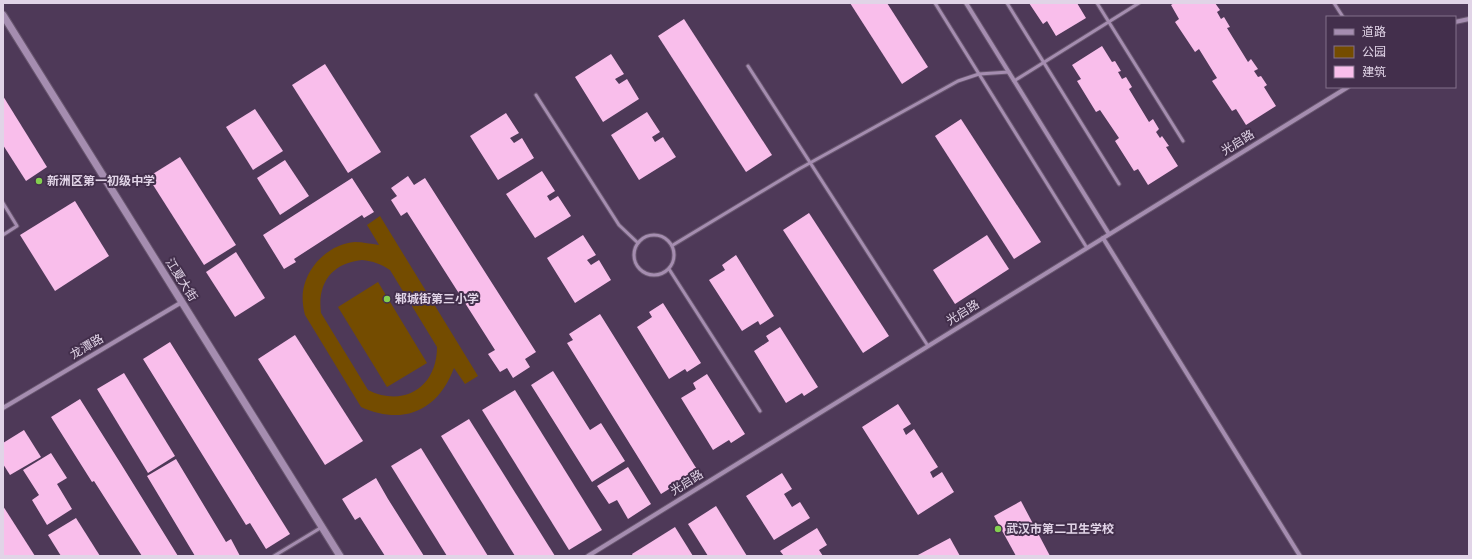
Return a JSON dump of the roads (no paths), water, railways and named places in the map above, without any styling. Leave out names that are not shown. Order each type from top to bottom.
[{"type":"street","points":[[966,3],[1109,234]]},
{"type":"street","name":"江夏大街","points":[[3,15],[340,556]]},
{"type":"street","points":[[1456,22],[1469,19]]},
{"type":"street","name":"光启路","points":[[588,556],[1346,88]]},
{"type":"street","points":[[1103,238],[1300,556]]},
{"type":"street","name":"龙潭路","points":[[3,408],[182,302]]},
{"type":"lane","points":[[936,3],[1087,248]]},
{"type":"lane","points":[[1007,3],[1119,184]]},
{"type":"lane","points":[[1097,3],[1184,141]]},
{"type":"lane","points":[[1014,81],[1139,3]]},
{"type":"lane","points":[[1334,3],[1342,16]]},
{"type":"lane","points":[[748,66],[928,346]]},
{"type":"lane","points":[[673,245],[811,163],[958,81],[979,74],[1009,72]]},
{"type":"lane","points":[[536,95],[619,225],[638,243]]},
{"type":"lane","points":[[3,203],[17,226],[3,234]]},
{"type":"lane","points":[[655,234],[662,236],[668,239],[673,245],[675,260],[666,272],[658,275],[649,275],[642,271],[636,264],[634,256],[635,248],[638,243],[646,236],[655,234]]},
{"type":"lane","points":[[669,269],[760,410]]},
{"type":"lane","points":[[274,556],[322,527]]},
{"type":"place","name":"新洲区第一初级中学","points":[[39,181]]},
{"type":"place","name":"邾城街第三小学","points":[[387,299]]},
{"type":"place","name":"武汉市第二卫生学校","points":[[998,529]]}]
